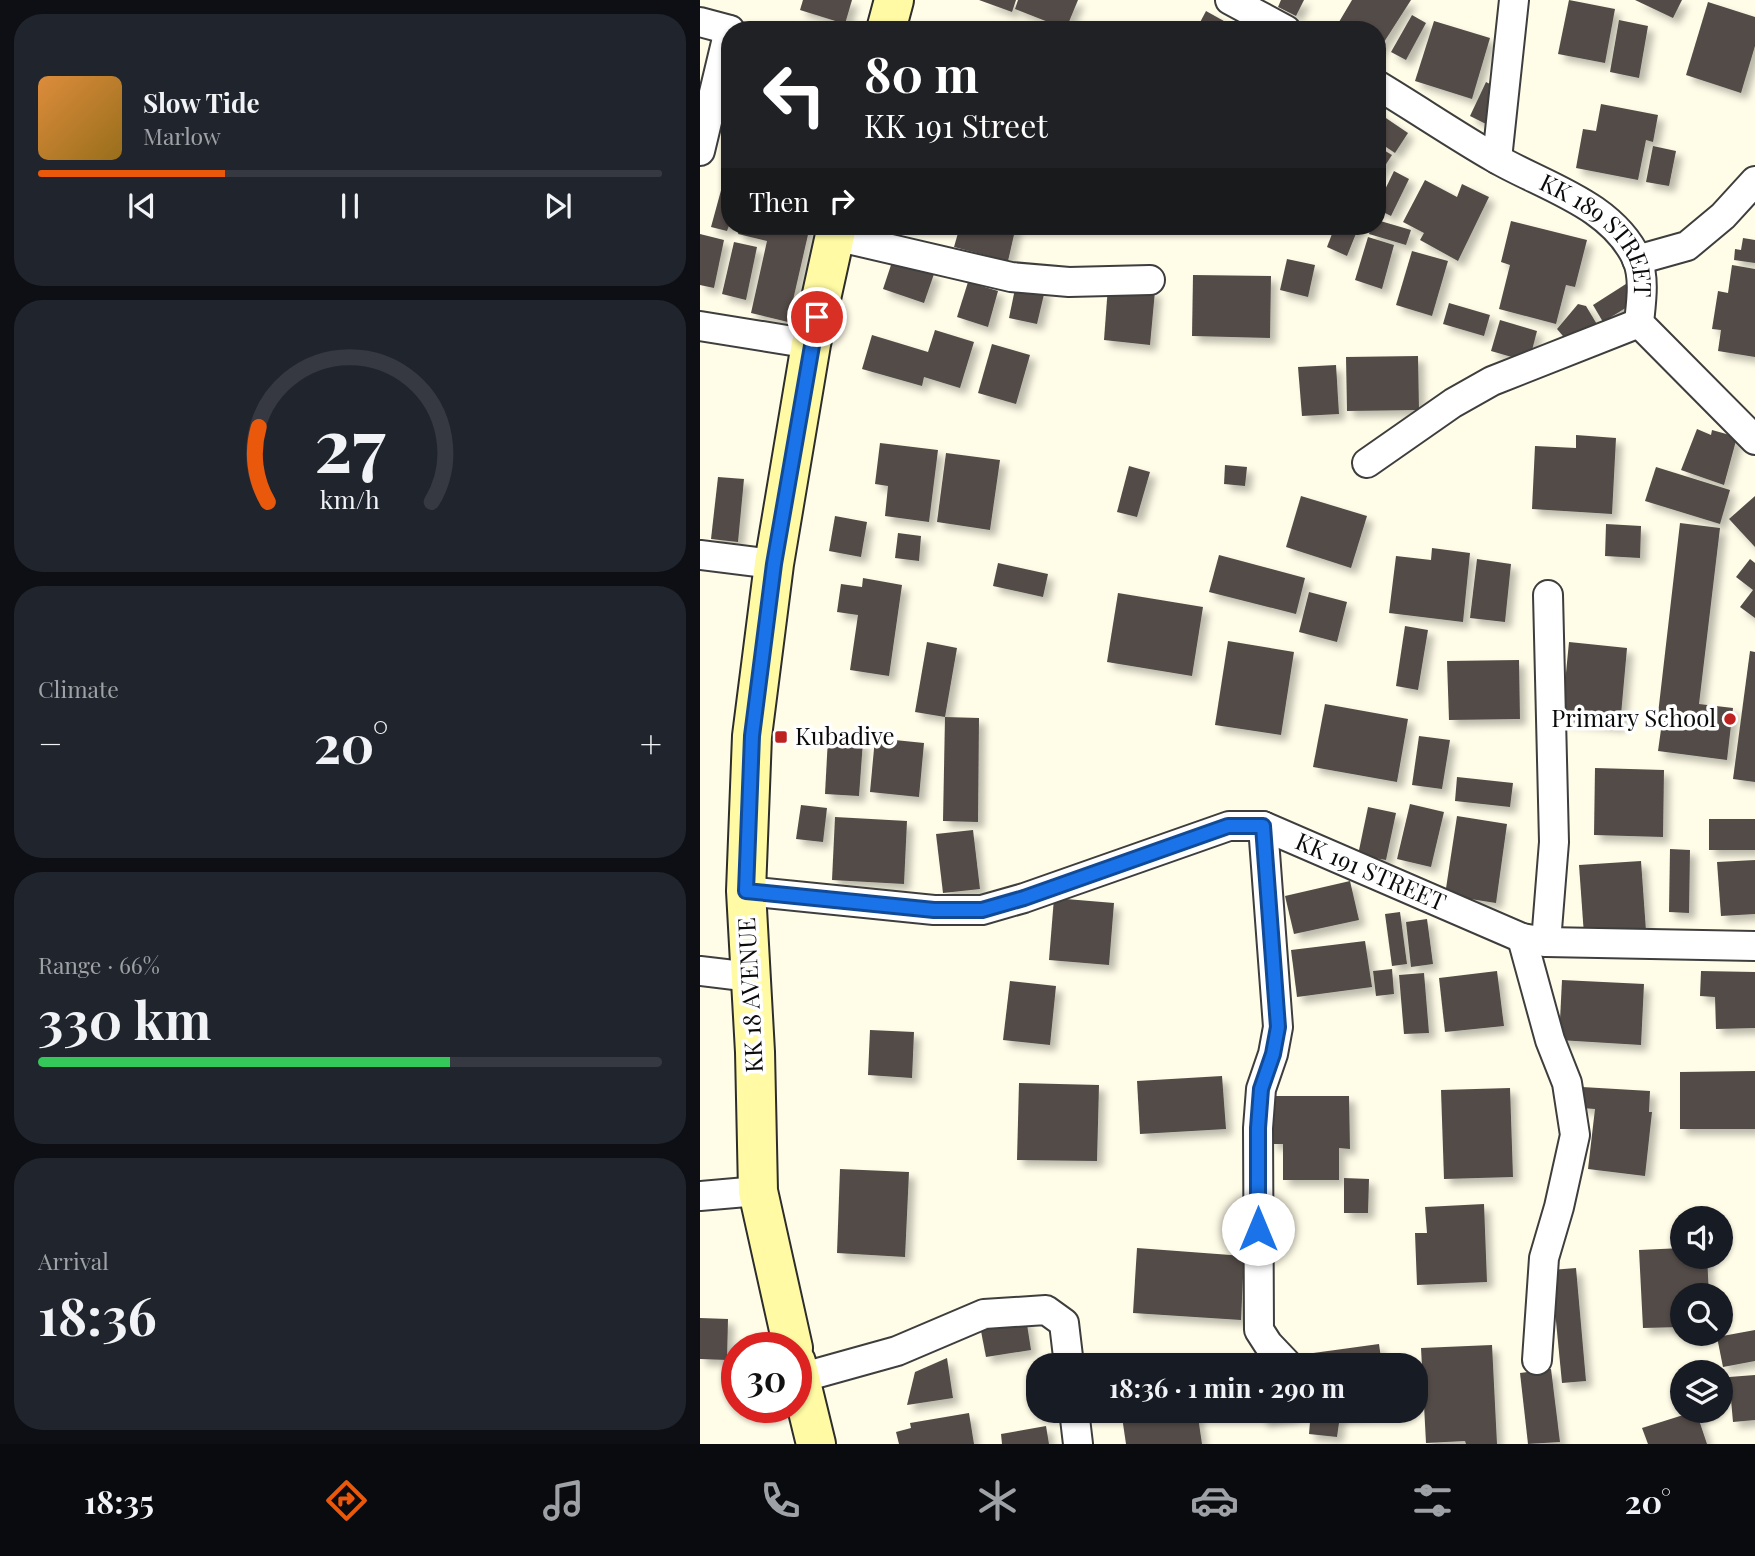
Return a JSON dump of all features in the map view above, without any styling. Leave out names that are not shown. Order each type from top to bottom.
[{"type":"main road","points":[[888,21],[894,0]]},
{"type":"main road","name":"KK 18 AVENUE","points":[[789,1332],[758,1191],[746,891],[752,736],[774,564],[810,344],[835,235]]},
{"type":"main road","name":"KK 18 AVENUE","points":[[811,1423],[816,1444]]},
{"type":"street","points":[[1230,0],[1269,21]]},
{"type":"street","points":[[1497,159],[1514,0]]},
{"type":"street","points":[[700,22],[721,28]]},
{"type":"street","points":[[700,151],[721,63]]},
{"type":"street","name":"KK 189 STREET","points":[[1386,91],[1497,159],[1571,197],[1603,218],[1622,237],[1637,260],[1643,293],[1639,323],[1755,440]]},
{"type":"street","points":[[1637,260],[1687,246],[1723,216],[1755,181]]},
{"type":"street","points":[[851,235],[1011,277],[1069,282],[1150,280]]},
{"type":"street","points":[[1367,463],[1453,403],[1492,381],[1639,323]]},
{"type":"street","points":[[700,326],[810,344]]},
{"type":"street","points":[[700,555],[774,564]]},
{"type":"street","points":[[1537,1360],[1544,1258],[1575,1135],[1567,1083],[1550,1040],[1534,940],[1554,842],[1548,595]]},
{"type":"street","name":"KK 191 STREET","points":[[746,891],[934,910],[982,910],[1024,898],[1228,826],[1263,826],[1534,940],[1755,946]]},
{"type":"street","points":[[1263,826],[1278,1027],[1260,1102],[1259,1330],[1277,1353]]},
{"type":"street","points":[[700,971],[751,977]]},
{"type":"street","points":[[700,1196],[758,1191]]},
{"type":"street","points":[[812,1361],[897,1350],[984,1314],[1046,1310],[1064,1323],[1068,1353]]},
{"type":"street","points":[[1076,1423],[1078,1444]]},
{"type":"building","points":[[803,0],[852,0],[846,21],[835,21],[800,10]]},
{"type":"building","points":[[979,0],[1016,0],[1012,12]]},
{"type":"building","points":[[1018,0],[1078,0],[1069,21],[1046,21],[1015,9]]},
{"type":"building","points":[[1281,0],[1304,0],[1296,16],[1278,7]]},
{"type":"building","points":[[1352,0],[1411,0],[1386,39],[1386,21],[1340,21]]},
{"type":"building","points":[[1569,0],[1615,9],[1605,63],[1558,54]]},
{"type":"building","points":[[1635,0],[1682,0],[1673,18]]},
{"type":"building","points":[[1708,2],[1755,17],[1755,46],[1741,93],[1686,75]]},
{"type":"building","points":[[1206,11],[1224,21],[1201,21]]},
{"type":"building","points":[[1412,15],[1426,23],[1406,60],[1391,52]]},
{"type":"building","points":[[1619,20],[1648,26],[1639,78],[1610,72]]},
{"type":"building","points":[[1434,21],[1490,38],[1472,99],[1415,81]]},
{"type":"building","points":[[1486,82],[1502,90],[1486,124],[1470,116]]},
{"type":"building","points":[[1601,104],[1658,115],[1653,142],[1646,140],[1638,180],[1576,168],[1583,129],[1596,131]]},
{"type":"building","points":[[1386,118],[1408,133],[1395,153],[1386,147]]},
{"type":"building","points":[[1653,146],[1676,151],[1669,186],[1646,182]]},
{"type":"building","points":[[1386,151],[1392,155],[1386,164]]},
{"type":"building","points":[[1394,171],[1409,179],[1391,216],[1386,214],[1386,187]]},
{"type":"building","points":[[1425,180],[1457,197],[1462,184],[1489,197],[1458,261],[1420,240],[1424,233],[1403,222]]},
{"type":"building","points":[[721,190],[721,230],[711,227]]},
{"type":"building","points":[[1511,221],[1587,240],[1575,287],[1566,285],[1556,324],[1499,309],[1510,265],[1501,262]]},
{"type":"building","points":[[1386,223],[1411,230],[1406,245],[1372,235],[1386,235]]},
{"type":"building","points":[[700,234],[724,240],[714,288],[700,285]]},
{"type":"building","points":[[742,235],[808,235],[788,322],[751,313],[767,241]]},
{"type":"building","points":[[957,235],[1014,235],[1008,261],[954,247]]},
{"type":"building","points":[[1332,235],[1355,235],[1347,256],[1327,247]]},
{"type":"building","points":[[1368,237],[1394,245],[1382,289],[1355,280]]},
{"type":"building","points":[[1743,238],[1755,240],[1755,263],[1734,260],[1735,249],[1741,250]]},
{"type":"building","points":[[734,242],[757,247],[746,300],[722,294]]},
{"type":"building","points":[[1412,251],[1448,261],[1432,316],[1396,305]]},
{"type":"building","points":[[893,259],[934,274],[924,303],[883,289]]},
{"type":"building","points":[[1287,259],[1315,265],[1308,297],[1280,290]]},
{"type":"building","points":[[1732,265],[1755,269],[1755,357],[1718,351],[1721,330],[1712,329],[1718,291],[1728,293]]},
{"type":"building","points":[[1193,275],[1271,276],[1270,338],[1192,336]]},
{"type":"building","points":[[968,282],[998,291],[988,327],[957,317]]},
{"type":"building","points":[[1629,282],[1640,299],[1603,322],[1593,305]]},
{"type":"building","points":[[1016,284],[1045,290],[1037,324],[1009,318]]},
{"type":"building","points":[[1108,286],[1155,291],[1150,345],[1104,340]]},
{"type":"building","points":[[1449,303],[1490,315],[1484,336],[1443,324]]},
{"type":"building","points":[[1578,304],[1586,306],[1598,326],[1568,342],[1557,329]]},
{"type":"building","points":[[1500,320],[1537,331],[1529,362],[1491,351]]},
{"type":"building","points":[[935,330],[974,342],[960,388],[924,377],[922,386],[862,369],[872,335],[928,352]]},
{"type":"building","points":[[992,344],[1030,355],[1016,404],[978,393]]},
{"type":"building","points":[[1418,356],[1419,410],[1347,411],[1346,357]]},
{"type":"building","points":[[1336,365],[1339,414],[1302,416],[1298,367]]},
{"type":"building","points":[[1697,429],[1711,435],[1712,430],[1737,437],[1724,485],[1681,470]]},
{"type":"building","points":[[1576,435],[1616,438],[1612,514],[1532,509],[1535,446],[1576,448]]},
{"type":"building","points":[[880,443],[938,450],[929,522],[885,516],[888,486],[875,484]]},
{"type":"building","points":[[946,453],[1000,460],[990,530],[937,522]]},
{"type":"building","points":[[1225,465],[1247,467],[1245,486],[1224,484]]},
{"type":"building","points":[[1129,466],[1150,472],[1137,517],[1117,512]]},
{"type":"building","points":[[1656,467],[1730,490],[1720,524],[1645,501]]},
{"type":"building","points":[[718,477],[744,479],[738,542],[711,539]]},
{"type":"building","points":[[1301,496],[1367,516],[1351,568],[1286,547]]},
{"type":"building","points":[[1755,496],[1755,547],[1729,519]]},
{"type":"building","points":[[835,516],[867,522],[861,557],[829,551]]},
{"type":"building","points":[[1680,523],[1720,528],[1699,704],[1733,708],[1727,760],[1658,751],[1663,715],[1658,714]]},
{"type":"building","points":[[1606,524],[1641,526],[1640,558],[1605,556]]},
{"type":"building","points":[[898,533],[921,536],[919,561],[895,558]]},
{"type":"building","points":[[1432,548],[1470,553],[1463,622],[1389,613],[1396,556],[1431,560]]},
{"type":"building","points":[[1219,555],[1305,578],[1296,614],[1209,592]]},
{"type":"building","points":[[1477,559],[1511,564],[1505,622],[1470,618]]},
{"type":"building","points":[[1750,559],[1755,563],[1755,618],[1740,607],[1753,590],[1736,577]]},
{"type":"building","points":[[998,563],[1048,574],[1043,597],[993,586]]},
{"type":"building","points":[[863,578],[902,585],[889,676],[850,670],[858,615],[837,612],[841,584],[862,587]]},
{"type":"building","points":[[1309,592],[1347,602],[1337,642],[1299,632]]},
{"type":"building","points":[[1118,593],[1203,607],[1192,676],[1107,662]]},
{"type":"building","points":[[1405,626],[1428,630],[1418,690],[1396,686]]},
{"type":"building","points":[[1228,641],[1294,652],[1281,735],[1215,725]]},
{"type":"building","points":[[927,642],[957,648],[945,717],[915,712]]},
{"type":"building","points":[[1569,642],[1627,648],[1620,726],[1552,719],[1555,682],[1565,683]]},
{"type":"building","points":[[1750,651],[1755,652],[1755,782],[1733,779]]},
{"type":"building","points":[[1519,660],[1520,719],[1449,720],[1447,661]]},
{"type":"building","points":[[1325,704],[1408,719],[1397,782],[1313,767]]},
{"type":"building","points":[[945,717],[979,718],[978,822],[943,821]]},
{"type":"building","points":[[1419,736],[1450,740],[1442,789],[1412,785]]},
{"type":"building","points":[[828,738],[863,741],[859,796],[825,794]]},
{"type":"building","points":[[875,738],[924,743],[919,797],[870,792]]},
{"type":"building","points":[[1595,768],[1664,770],[1663,837],[1594,835]]},
{"type":"building","points":[[1457,777],[1513,783],[1510,807],[1455,801]]},
{"type":"building","points":[[1410,804],[1444,812],[1431,867],[1397,859]]},
{"type":"building","points":[[801,805],[827,808],[823,842],[796,839]]},
{"type":"building","points":[[1368,807],[1396,813],[1386,860],[1358,855]]},
{"type":"building","points":[[1457,816],[1507,824],[1496,903],[1445,895]]},
{"type":"building","points":[[835,817],[907,821],[904,884],[832,880]]},
{"type":"building","points":[[1709,819],[1755,819],[1755,850],[1709,850]]},
{"type":"building","points":[[973,830],[980,889],[943,893],[936,834]]},
{"type":"building","points":[[1670,849],[1690,850],[1689,913],[1669,912]]},
{"type":"building","points":[[1755,860],[1755,914],[1721,916],[1717,862]]},
{"type":"building","points":[[1641,861],[1646,931],[1584,935],[1579,865]]},
{"type":"building","points":[[1350,881],[1359,920],[1294,934],[1285,896]]},
{"type":"building","points":[[1054,898],[1114,903],[1109,965],[1049,960]]},
{"type":"building","points":[[1400,912],[1407,964],[1392,966],[1385,914]]},
{"type":"building","points":[[1427,919],[1433,964],[1411,967],[1406,922]]},
{"type":"building","points":[[1365,941],[1372,987],[1297,997],[1291,950]]},
{"type":"building","points":[[1392,969],[1394,994],[1376,996],[1373,971]]},
{"type":"building","points":[[1497,971],[1504,1026],[1445,1032],[1439,978]]},
{"type":"building","points":[[1701,971],[1755,972],[1755,1028],[1716,1029],[1715,997],[1700,996]]},
{"type":"building","points":[[1424,973],[1429,1033],[1404,1034],[1399,975]]},
{"type":"building","points":[[1562,980],[1644,984],[1641,1045],[1559,1040]]},
{"type":"building","points":[[1010,981],[1056,986],[1050,1045],[1003,1040]]},
{"type":"building","points":[[870,1030],[914,1032],[912,1078],[868,1075]]},
{"type":"building","points":[[1755,1071],[1755,1129],[1680,1129],[1680,1072]]},
{"type":"building","points":[[1222,1076],[1226,1129],[1140,1134],[1137,1081]]},
{"type":"building","points":[[1019,1083],[1099,1085],[1097,1161],[1017,1160]]},
{"type":"building","points":[[1582,1087],[1650,1091],[1649,1112],[1652,1112],[1645,1176],[1588,1169],[1595,1109],[1581,1108]]},
{"type":"building","points":[[1510,1088],[1513,1177],[1444,1179],[1441,1090]]},
{"type":"building","points":[[1270,1096],[1349,1096],[1350,1149],[1339,1148],[1339,1180],[1283,1180],[1283,1144],[1271,1144]]},
{"type":"building","points":[[840,1169],[909,1172],[905,1257],[837,1253]]},
{"type":"building","points":[[1344,1178],[1369,1179],[1368,1213],[1344,1213]]},
{"type":"building","points":[[1484,1204],[1487,1282],[1417,1285],[1415,1233],[1427,1233],[1425,1207]]},
{"type":"building","points":[[1137,1248],[1244,1256],[1241,1320],[1133,1313]]},
{"type":"building","points":[[1670,1249],[1670,1269],[1708,1269],[1708,1283],[1670,1283],[1670,1327],[1643,1328],[1639,1250]]},
{"type":"building","points":[[1576,1268],[1586,1381],[1562,1383],[1551,1270]]},
{"type":"building","points":[[700,1318],[728,1319],[728,1332],[721,1332],[721,1360],[700,1359]]},
{"type":"building","points":[[1026,1318],[1031,1350],[986,1357],[980,1326]]},
{"type":"building","points":[[1755,1330],[1755,1361],[1733,1365],[1733,1360],[1722,1360],[1719,1346],[1733,1346],[1733,1334]]},
{"type":"building","points":[[1379,1344],[1380,1353],[1313,1353]]},
{"type":"building","points":[[1492,1345],[1497,1444],[1466,1444],[1465,1441],[1426,1443],[1428,1353],[1421,1353],[1421,1348]]},
{"type":"building","points":[[947,1358],[953,1398],[907,1405],[915,1372]]},
{"type":"building","points":[[1551,1369],[1560,1442],[1528,1444],[1520,1373]]},
{"type":"building","points":[[1755,1375],[1755,1420],[1733,1422],[1733,1377]]},
{"type":"building","points":[[969,1413],[974,1444],[899,1444],[896,1432],[911,1428],[910,1423]]},
{"type":"building","points":[[1670,1419],[1670,1423],[1700,1423],[1707,1444],[1648,1444],[1642,1428]]},
{"type":"building","points":[[1123,1423],[1199,1423],[1202,1444],[1126,1444]]},
{"type":"building","points":[[1310,1423],[1339,1423],[1337,1437],[1309,1434]]},
{"type":"building","points":[[1046,1426],[1049,1444],[1002,1444],[1001,1434]]},
{"type":"place","name":"Primary School","points":[[1730,719]]},
{"type":"place","name":"Kubadive","points":[[781,737]]},
{"type":"route","points":[[817,317],[810,344],[774,564],[752,736],[746,891],[934,910],[982,910],[1024,898],[1228,826],[1263,826],[1278,1027],[1273,1054],[1261,1089],[1258,1128],[1258,1229]]}]
